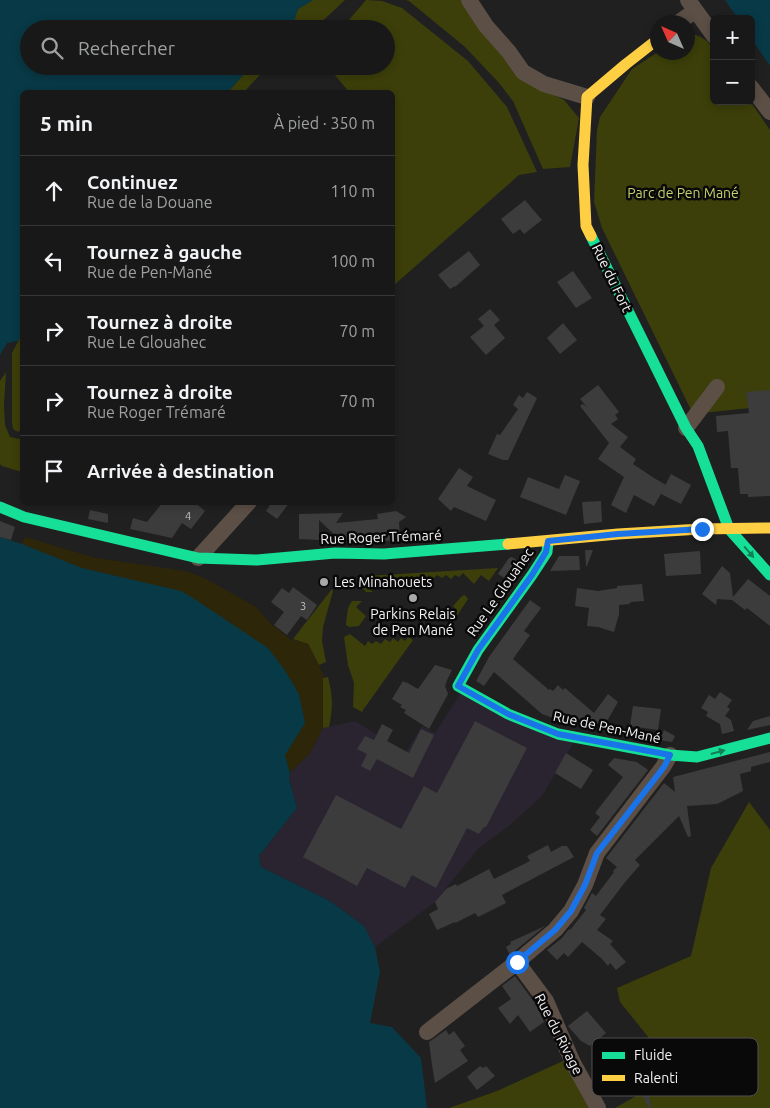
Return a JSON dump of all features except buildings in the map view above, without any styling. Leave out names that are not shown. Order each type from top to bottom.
[{"type":"street","points":[[469,0],[486,26],[509,52],[523,72],[544,84],[587,97],[650,45]]},
{"type":"street","points":[[691,5],[710,31]]},
{"type":"street","points":[[755,92],[770,112]]},
{"type":"street","name":"Rue du Fort","points":[[587,97],[583,165],[586,226],[686,428],[698,446],[729,529]]},
{"type":"street","points":[[686,428],[717,387]]},
{"type":"street","points":[[198,558],[246,505]]},
{"type":"street","name":"Rue Roger Trémaré","points":[[0,508],[24,517],[198,558],[256,560],[335,553],[384,554],[618,534],[702,529],[770,528]]},
{"type":"street","points":[[729,529],[770,575]]},
{"type":"street","name":"Rue Le Glouahec","points":[[458,686],[478,650],[532,575],[546,552],[548,541]]},
{"type":"street","name":"Rue de Pen-Mané","points":[[458,686],[508,714],[558,734],[670,755],[697,757],[770,738]]},
{"type":"street","points":[[427,1032],[555,930],[571,911],[585,885],[597,853],[664,767],[670,755]]},
{"type":"street","name":"Rue du Rivage","points":[[517,962],[546,1001],[574,1063],[598,1108]]},
{"type":"shaded area","points":[[461,693],[574,742],[542,796],[510,825],[478,849],[435,902],[375,947],[364,926],[330,901],[261,867],[259,856],[297,808],[289,779],[290,773],[310,753],[323,728],[355,721],[406,752],[422,726],[435,733]]},
{"type":"green space","points":[[313,0],[345,0],[324,20],[294,20],[298,9]]},
{"type":"green space","points":[[366,0],[382,1],[402,8],[468,61],[507,107],[537,172],[519,175],[395,284],[395,90],[347,90],[335,75],[395,75],[395,20],[349,20]]},
{"type":"green space","points":[[406,0],[465,0],[517,76],[564,100],[579,118],[570,167],[543,169],[513,101],[499,83],[465,47]]},
{"type":"green space","name":"Parc de Pen Mané","points":[[695,35],[703,38],[710,45],[710,105],[753,105],[770,130],[770,406],[693,414],[602,228],[594,202],[597,130],[600,117],[632,69],[650,57],[650,60],[695,60]]},
{"type":"green space","points":[[243,75],[260,75],[246,90],[230,90]]},
{"type":"green space","points":[[20,338],[20,430],[18,432],[13,429],[12,422],[12,353]]},
{"type":"green space","points":[[6,372],[5,425],[10,437],[20,438],[20,471],[0,464],[0,381]]},
{"type":"green space","points":[[498,568],[489,581],[481,575],[474,584],[463,573],[459,577],[455,575],[451,579],[446,575],[442,578],[437,575],[433,579],[429,575],[425,580],[421,576],[417,580],[412,576],[409,580],[404,577],[400,581],[396,578],[392,582],[388,579],[384,583],[380,579],[374,585],[369,581],[365,585],[373,592],[366,592],[360,584],[366,576]]},
{"type":"green space","points":[[332,589],[323,627],[322,641],[326,662],[319,665],[308,644],[293,639]]},
{"type":"green space","points":[[465,595],[468,599],[456,617],[449,619],[457,610],[453,606]]},
{"type":"green space","points":[[352,601],[362,601],[356,607],[366,616],[359,626],[349,627],[346,623],[348,608]]},
{"type":"green space","points":[[350,634],[365,646],[368,641],[372,644],[376,641],[381,644],[385,639],[390,642],[393,638],[398,642],[401,638],[405,641],[408,637],[413,640],[362,712],[353,707],[354,683],[348,665],[344,637]]},
{"type":"green space","points":[[328,677],[332,696],[331,714],[329,727],[323,728],[323,678]]},
{"type":"green space","points":[[749,802],[770,830],[770,1108],[615,1108],[636,1096],[758,1096],[758,1038],[649,1038],[620,1002],[617,988],[691,956],[711,868]]},
{"type":"green space","points":[[563,1061],[590,1108],[449,1108],[497,1091]]},
{"type":"sand","points":[[0,537],[22,544],[25,537],[96,558],[186,571],[206,579],[256,607],[270,623],[290,639],[308,644],[323,674],[323,728],[310,753],[290,773],[279,737]]},
{"type":"water","points":[[0,0],[313,0],[298,9],[295,20],[20,20],[20,75],[243,75],[230,90],[20,90],[20,338],[18,341],[7,343],[0,355]]},
{"type":"water","points":[[725,0],[770,0],[770,66],[755,44],[755,15],[735,15]]},
{"type":"water","points":[[0,537],[82,568],[181,591],[268,648],[284,669],[299,694],[305,723],[285,755],[297,808],[259,856],[261,867],[330,901],[364,926],[375,947],[380,972],[370,1023],[392,1027],[421,1058],[427,1108],[0,1108]]},
{"type":"traffic: fast","points":[[591,236],[686,428],[698,446],[729,529],[770,575]]},
{"type":"traffic: fast","points":[[0,507],[24,517],[198,558],[257,560],[335,553],[384,554],[508,544]]},
{"type":"traffic: fast","points":[[548,541],[547,552],[478,650],[458,686],[508,714],[558,734],[670,755],[697,757],[770,738]]},
{"type":"traffic: slow","points":[[591,236],[586,226],[583,165],[587,97],[650,45]]},
{"type":"traffic: slow","points":[[508,544],[618,534],[701,529],[770,528]]},
{"type":"place","name":"Les Minahouets","points":[[324,582]]},
{"type":"place","name":"Parkins Relais de Pen Mané","points":[[413,598]]},
{"type":"route","points":[[517,962],[555,930],[571,911],[585,885],[597,853],[664,767],[670,755],[558,734],[508,714],[458,686],[478,650],[532,575],[546,552],[548,541],[618,534],[702,529]]}]
